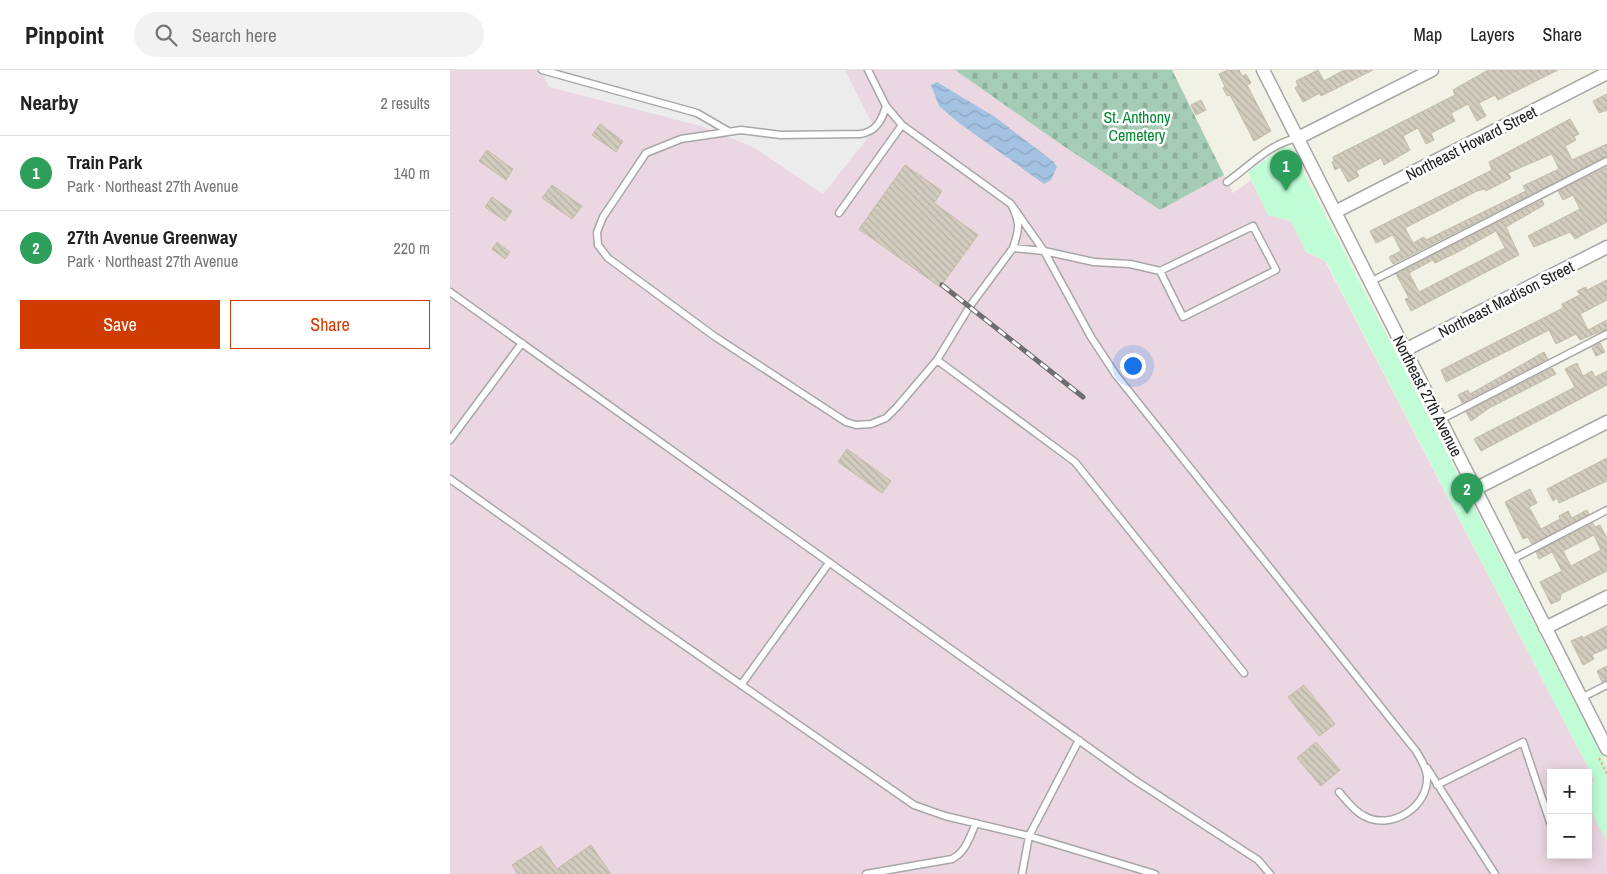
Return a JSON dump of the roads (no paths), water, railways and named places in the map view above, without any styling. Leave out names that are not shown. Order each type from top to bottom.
[{"type":"street","name":"Northeast 27th Avenue","points":[[1263,70],[1607,749]]},
{"type":"street","points":[[1298,138],[1432,70]]},
{"type":"street","name":"Northeast Howard Street","points":[[1335,212],[1607,73]]},
{"type":"street","name":"Northeast Madison Street","points":[[1405,350],[1607,248]]},
{"type":"street","points":[[1475,490],[1607,422]]},
{"type":"street","points":[[1545,628],[1607,597]]},
{"type":"lane","points":[[542,70],[696,112],[728,131]]},
{"type":"lane","points":[[868,70],[886,106],[902,125],[1011,204],[1044,251],[1091,337],[1116,375],[1416,751],[1496,874]]},
{"type":"lane","points":[[886,106],[882,120],[866,133],[781,135],[741,130],[728,131],[681,139],[646,154],[603,217],[597,232],[598,245],[608,258],[714,336],[846,422],[856,425],[871,424],[886,418],[937,360],[970,306],[1013,248],[1018,234],[1019,220],[1011,204]]},
{"type":"lane","points":[[839,213],[902,125]]},
{"type":"lane","points":[[1228,182],[1264,153],[1286,140],[1298,138]]},
{"type":"lane","points":[[1370,282],[1607,161]]},
{"type":"lane","points":[[1013,248],[1044,251],[1094,262],[1130,264],[1160,271],[1253,226],[1276,270],[1183,317],[1160,271]]},
{"type":"lane","points":[[450,292],[1133,779],[1258,860],[1270,874]]},
{"type":"lane","points":[[1440,420],[1607,334]]},
{"type":"lane","points":[[450,440],[522,343]]},
{"type":"lane","points":[[937,360],[1075,462],[1244,673]]},
{"type":"lane","points":[[450,479],[914,805],[945,816],[1029,836],[1155,874]]},
{"type":"lane","points":[[1511,560],[1607,510]]},
{"type":"lane","points":[[741,685],[830,562]]},
{"type":"lane","points":[[1581,698],[1607,685]]},
{"type":"lane","points":[[1022,874],[1029,836],[1079,740]]},
{"type":"lane","points":[[1438,785],[1523,742],[1547,814]]},
{"type":"lane","points":[[1339,792],[1365,816],[1376,820],[1396,820],[1406,815],[1421,797],[1427,782],[1424,764]]},
{"type":"lane","points":[[866,874],[958,856],[965,847],[976,823]]},
{"type":"water","points":[[937,82],[995,117],[1054,162],[1057,167],[1051,180],[1044,184],[959,123],[939,106],[931,85]]},
{"type":"railway","points":[[942,285],[1083,397]]},
{"type":"place","name":"Train Park","points":[[1286,191]]},
{"type":"place","name":"27th Avenue Greenway","points":[[1467,514]]},
{"type":"park label","name":"St. Anthony Cemetery","points":[[1137,126]]}]
